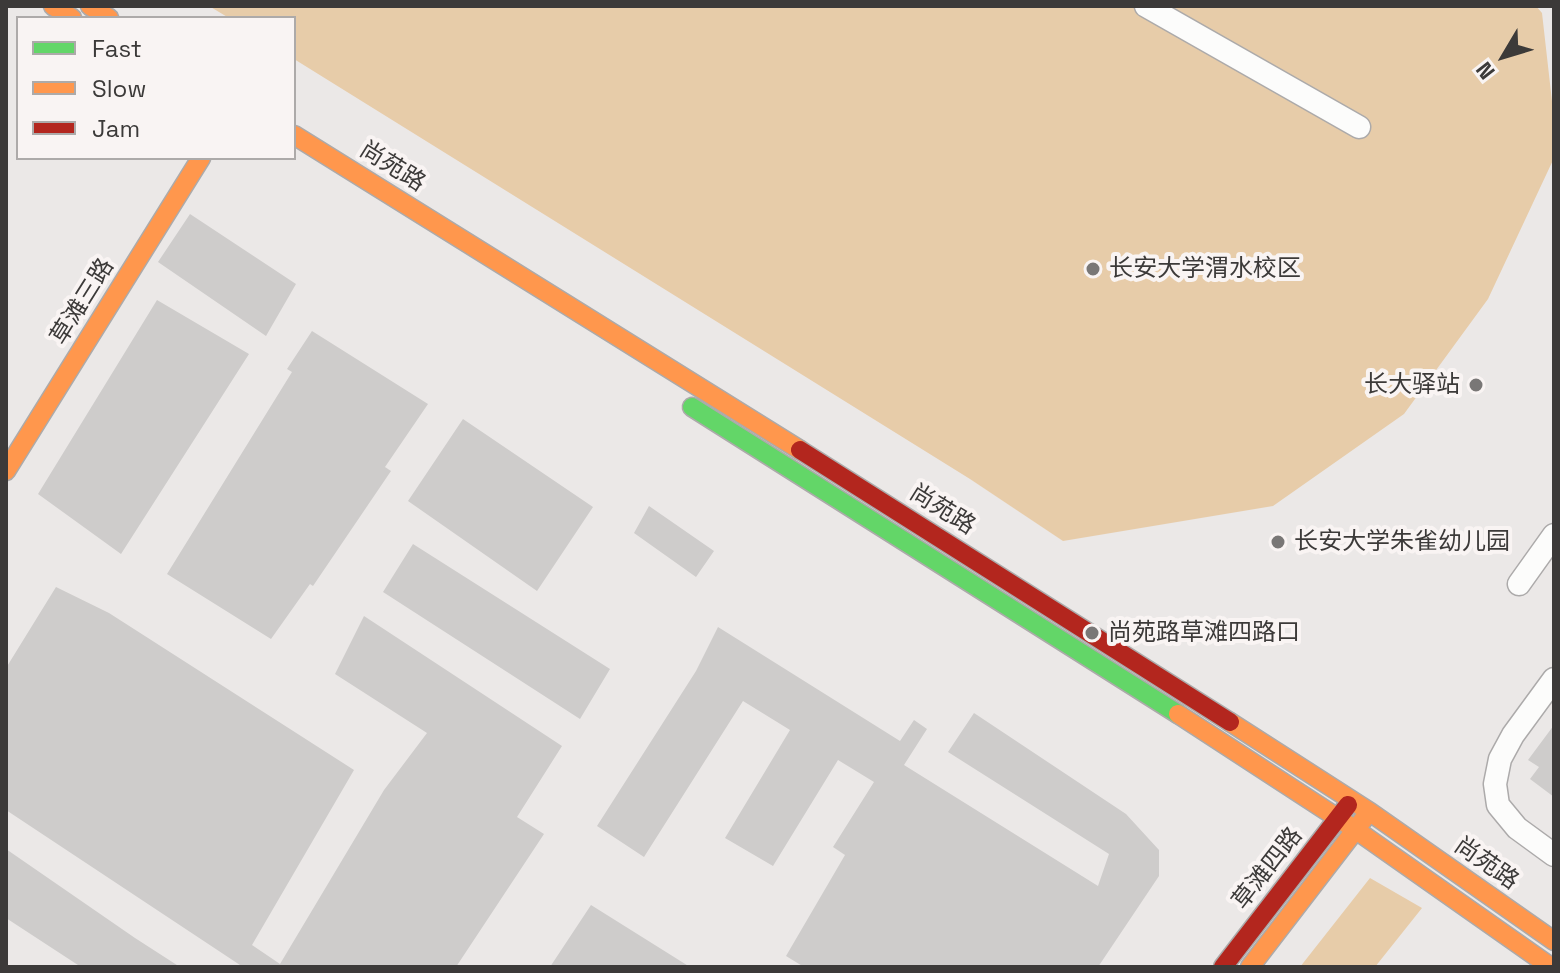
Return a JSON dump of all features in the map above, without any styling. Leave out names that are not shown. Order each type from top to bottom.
[{"type":"main road","name":"尚苑路","points":[[296,136],[1029,592],[1370,812],[1554,941]]},
{"type":"main road","name":"草滩三路","points":[[6,471],[200,160]]},
{"type":"main road","name":"尚苑路","points":[[672,394],[1051,632],[1336,820],[1356,830],[1551,967]]},
{"type":"main road","name":"草滩四路","points":[[1223,967],[1351,800]]},
{"type":"main road","name":"草滩四路","points":[[1250,967],[1370,812]]},
{"type":"street","points":[[1146,6],[1359,127]]},
{"type":"street","points":[[1519,584],[1554,535]]},
{"type":"street","points":[[1554,679],[1547,703],[1506,747],[1495,784],[1498,805],[1517,828],[1554,855]]},
{"type":"shaded area","name":"长安大学渭水校区","points":[[209,6],[1536,6],[1542,13],[1554,119],[1554,158],[1488,299],[1404,414],[1273,506],[1063,541],[970,479],[296,60],[296,16],[226,16]]},
{"type":"shaded area","points":[[1370,878],[1422,908],[1375,967],[1300,967]]},
{"type":"building","points":[[190,214],[296,284],[266,336],[158,262]]},
{"type":"building","points":[[157,300],[249,354],[121,554],[38,494]]},
{"type":"building","points":[[312,331],[428,404],[385,467],[391,471],[313,586],[310,584],[271,639],[167,574],[292,372],[287,369]]},
{"type":"building","points":[[463,419],[593,507],[537,591],[408,501]]},
{"type":"building","points":[[649,506],[714,551],[696,577],[634,533]]},
{"type":"building","points":[[413,544],[610,669],[580,719],[383,592]]},
{"type":"building","points":[[56,587],[109,613],[354,770],[252,945],[280,964],[384,790],[427,733],[335,674],[364,616],[562,746],[517,817],[544,834],[456,967],[243,967],[6,810],[6,668]]},
{"type":"building","points":[[718,627],[900,741],[914,720],[927,729],[904,765],[1098,886],[1109,854],[948,752],[974,713],[1126,814],[1159,850],[1159,876],[1098,967],[804,967],[786,956],[845,855],[833,847],[874,782],[838,760],[773,866],[725,838],[790,730],[743,701],[644,857],[597,826],[696,671]]},
{"type":"building","points":[[1554,725],[1554,797],[1530,779],[1539,767],[1528,760]]},
{"type":"building","points":[[6,849],[180,967],[81,967],[6,918]]},
{"type":"building","points":[[591,905],[690,967],[550,967]]},
{"type":"traffic: fast","points":[[692,407],[1178,714]]},
{"type":"traffic: slow","points":[[53,6],[69,16]]},
{"type":"traffic: slow","points":[[90,6],[106,16]]},
{"type":"traffic: slow","points":[[296,136],[800,450]]},
{"type":"traffic: slow","points":[[6,471],[200,160]]},
{"type":"traffic: slow","points":[[1178,714],[1356,830],[1551,967]]},
{"type":"traffic: slow","points":[[1230,722],[1370,812],[1554,941]]},
{"type":"traffic: slow","points":[[1250,967],[1366,816]]},
{"type":"traffic: jam","points":[[800,450],[1230,722]]},
{"type":"traffic: jam","points":[[1223,967],[1348,805]]},
{"type":"place","name":"长安大学渭水校区","points":[[1093,269]]},
{"type":"place","name":"长大驿站","points":[[1476,385]]},
{"type":"place","name":"长安大学朱雀幼儿园","points":[[1278,542]]},
{"type":"place","name":"尚苑路草滩四路口","points":[[1092,633]]}]
